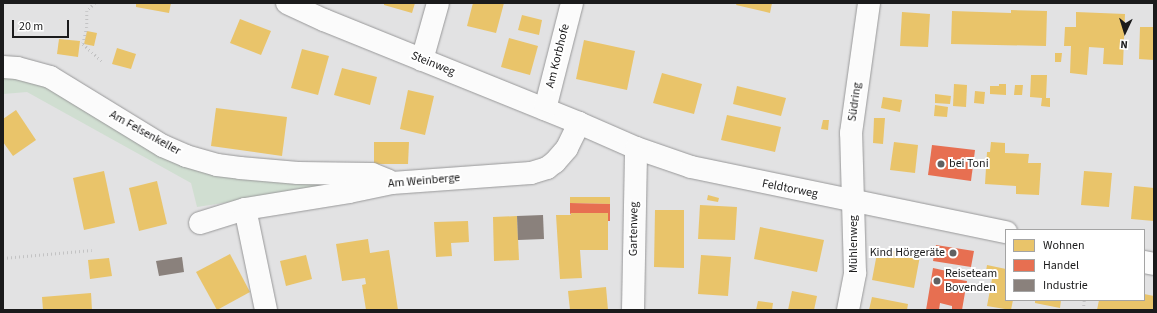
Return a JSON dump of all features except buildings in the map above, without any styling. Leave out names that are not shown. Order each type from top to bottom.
[{"type":"street","name":"Steinweg","points":[[287,3],[422,60],[580,123]]},
{"type":"street","points":[[422,60],[438,3]]},
{"type":"street","name":"Am Korbhofe","points":[[545,109],[572,3]]},
{"type":"street","name":"Südring","points":[[854,202],[850,158],[851,133],[869,3]]},
{"type":"street","name":"Am Felsenkeller","points":[[3,67],[28,70],[50,77],[163,146],[186,156],[217,165],[262,171],[372,174],[392,182]]},
{"type":"street","name":"Feldtorweg","points":[[580,123],[636,148],[691,167],[854,202],[1005,232]]},
{"type":"street","name":"Am Weinberge","points":[[200,223],[245,209],[349,192],[392,182],[531,173],[547,168],[555,162],[567,148],[580,123]]},
{"type":"street","name":"Gartenweg","points":[[633,310],[636,148]]},
{"type":"street","name":"Mühlenweg","points":[[848,310],[855,272],[854,202]]},
{"type":"street","points":[[245,209],[266,310]]},
{"type":"path","points":[[95,3],[86,11],[87,27],[83,44],[103,62]]},
{"type":"path","points":[[3,258],[92,250]]},
{"type":"green space","points":[[3,77],[36,81],[160,151],[367,181],[197,207],[191,183],[27,92],[3,94]]},
{"type":"place","name":"bei Toni","points":[[941,164]]},
{"type":"place","name":"Kind Hörgeräte","points":[[953,253]]},
{"type":"place","name":"Reiseteam Bovenden","points":[[937,281]]}]
